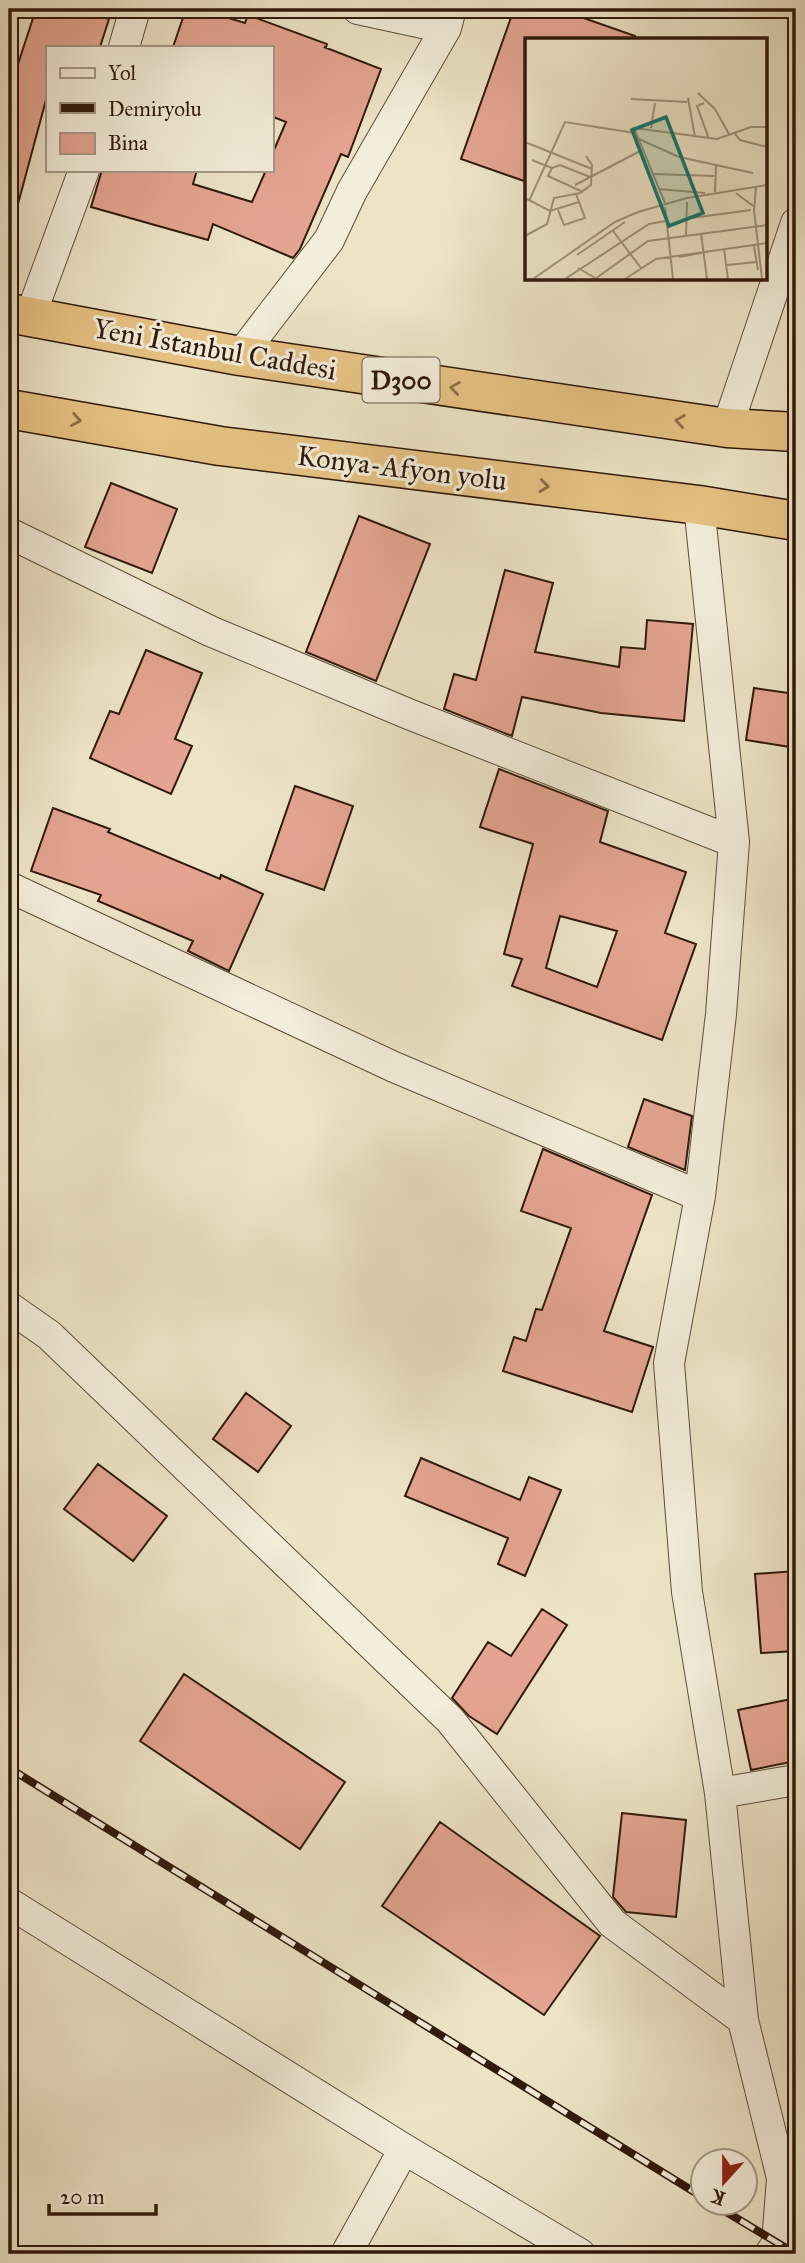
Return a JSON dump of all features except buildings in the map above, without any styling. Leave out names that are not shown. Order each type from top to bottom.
[{"type":"highway","name":"Yeni İstanbul Caddesi","points":[[19,315],[240,356],[727,428],[796,432]]},
{"type":"highway","name":"Konya-Afyon yolu","points":[[9,409],[220,446],[699,505],[796,522]]},
{"type":"street","points":[[124,46],[135,9]]},
{"type":"street","points":[[240,356],[329,240],[352,191],[449,18],[358,9]]},
{"type":"street","points":[[19,315],[83,172]]},
{"type":"street","points":[[727,428],[796,223]]},
{"type":"street","points":[[699,505],[734,842],[721,1014],[700,1196],[668,1363],[687,1591],[720,1793],[743,2020],[789,2182],[778,2243],[770,2254]]},
{"type":"street","points":[[9,533],[210,631],[424,720],[734,842]]},
{"type":"street","points":[[9,887],[394,1068],[700,1196]]},
{"type":"street","points":[[9,1307],[49,1335],[450,1720],[612,1923],[743,2020]]},
{"type":"street","points":[[720,1793],[796,1780]]},
{"type":"street","points":[[9,1903],[404,2149],[580,2254]]},
{"type":"street","points":[[346,2254],[404,2149]]},
{"type":"railway","points":[[9,1768],[690,2189]]},
{"type":"railway","points":[[736,2218],[796,2254]]}]
